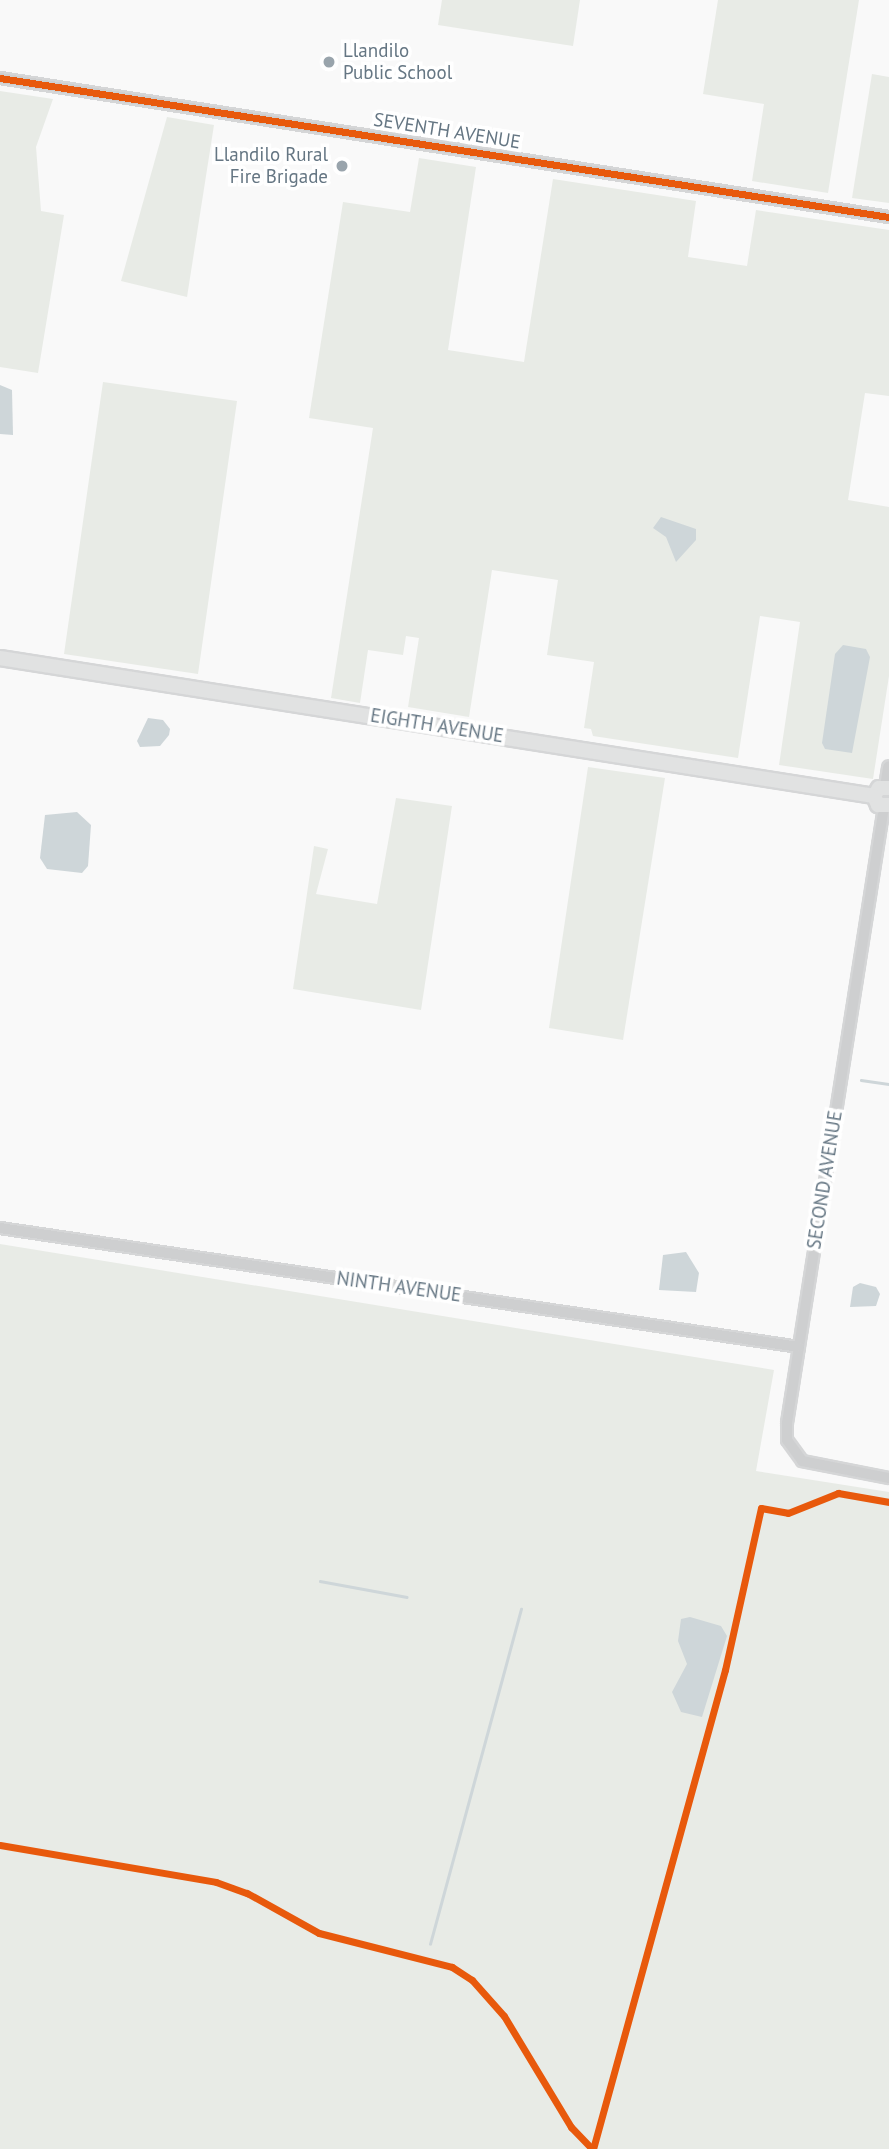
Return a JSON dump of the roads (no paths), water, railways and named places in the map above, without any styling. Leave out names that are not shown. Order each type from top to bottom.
[{"type":"main road","name":"EIGHTH AVENUE","points":[[0,657],[884,797]]},
{"type":"street","name":"SEVENTH AVENUE","points":[[0,78],[889,217]]},
{"type":"street","name":"SECOND AVENUE","points":[[889,767],[787,1423],[792,1451],[802,1461],[889,1478]]},
{"type":"street","name":"NINTH AVENUE","points":[[0,1228],[799,1347]]},
{"type":"waterway","points":[[861,1080],[889,1084]]},
{"type":"waterway","points":[[320,1581],[407,1597]]},
{"type":"waterway","points":[[430,1944],[521,1609]]},
{"type":"place","name":"Llandilo Public School","points":[[329,62]]},
{"type":"place","name":"Llandilo Rural Fire Brigade","points":[[342,166]]}]
